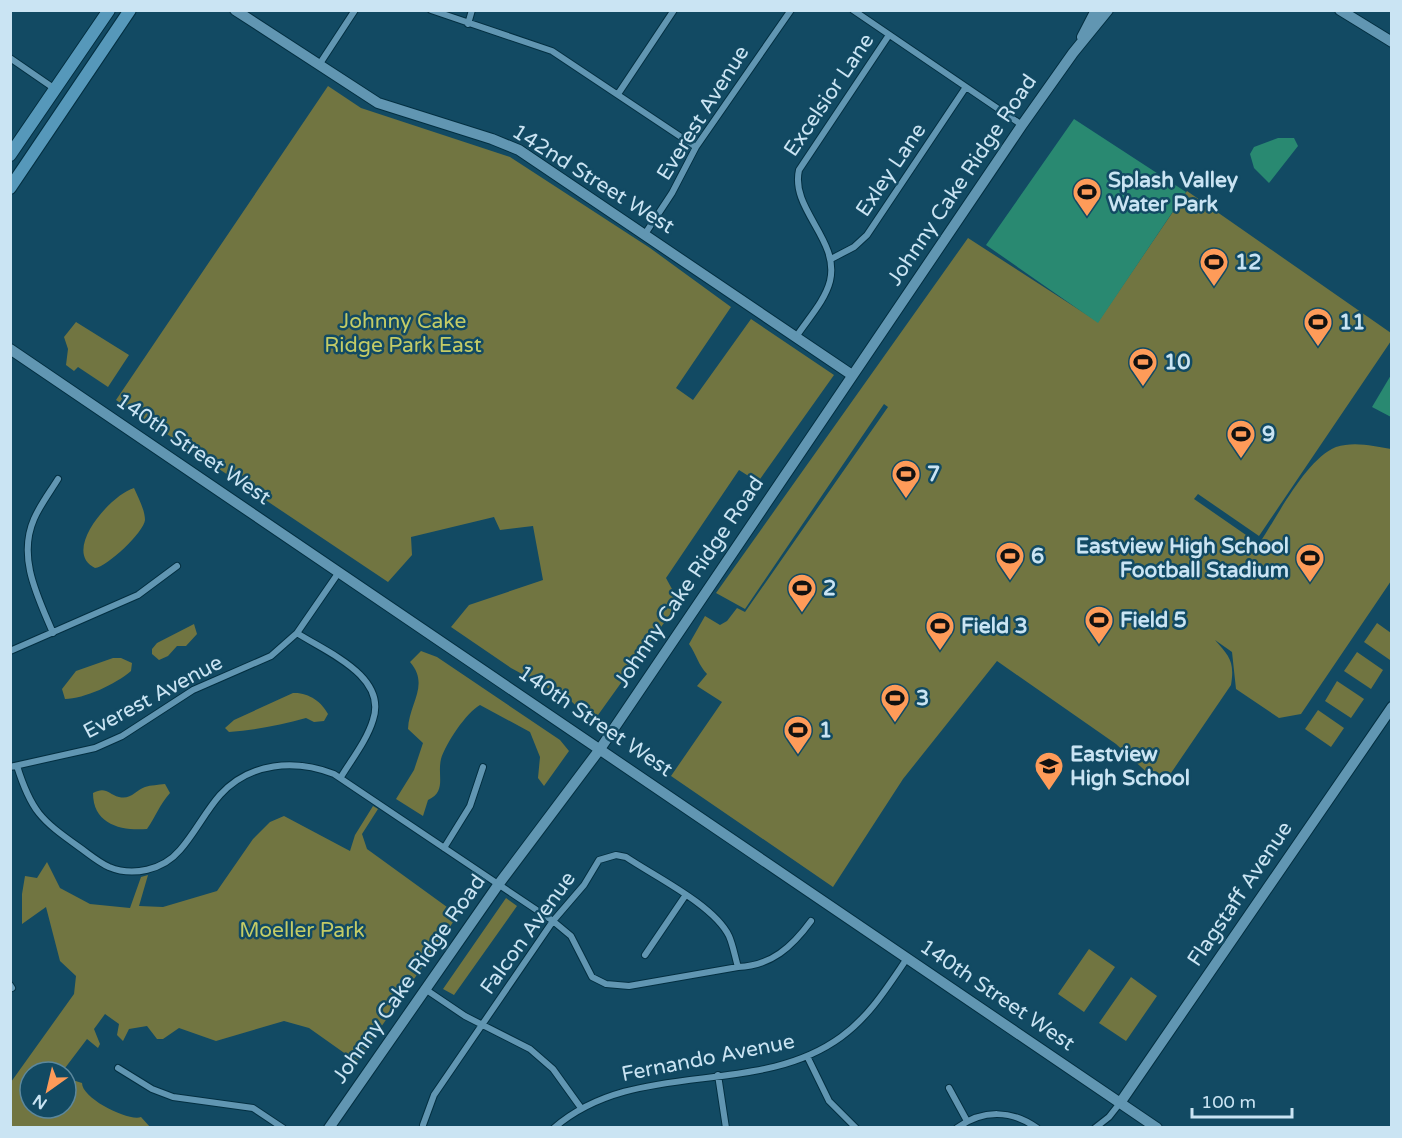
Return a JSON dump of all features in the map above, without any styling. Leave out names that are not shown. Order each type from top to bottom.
[{"type":"main road","points":[[10,155],[109,10]]},
{"type":"main road","points":[[10,188],[130,10]]},
{"type":"street","name":"142nd Street West","points":[[235,10],[378,104],[492,139],[519,150],[852,375]]},
{"type":"street","points":[[319,66],[355,10]]},
{"type":"street","points":[[431,10],[552,51],[696,147]]},
{"type":"street","points":[[468,24],[472,10]]},
{"type":"street","points":[[618,94],[674,10]]},
{"type":"street","name":"Everest Avenue","points":[[645,234],[672,193],[696,147],[791,10]]},
{"type":"street","points":[[853,10],[1022,125]]},
{"type":"street","name":"Johnny Cake Ridge Road","points":[[1073,53],[1096,10]]},
{"type":"street","name":"Johnny Cake Ridge Road","points":[[329,1128],[498,885],[600,749],[1022,125],[1073,53],[1108,10]]},
{"type":"street","points":[[1340,10],[1392,42]]},
{"type":"street","name":"Excelsior Lane","points":[[831,258],[800,195],[797,181],[799,170],[889,35]]},
{"type":"street","points":[[10,58],[55,88]]},
{"type":"street","name":"Exley Lane","points":[[831,258],[854,247],[867,235],[966,87]]},
{"type":"street","points":[[796,337],[827,289],[831,274],[831,258]]},
{"type":"street","name":"140th Street West","points":[[10,349],[1157,1128]]},
{"type":"street","points":[[53,633],[31,581],[27,551],[34,519],[58,479]]},
{"type":"street","points":[[10,651],[138,595],[177,566]]},
{"type":"street","name":"Everest Avenue","points":[[14,767],[81,753],[122,736],[183,695],[271,656],[297,633],[339,571]]},
{"type":"street","points":[[297,633],[359,674],[368,683],[374,695],[376,710],[372,724],[341,777]]},
{"type":"street","name":"Flagstaff Avenue","points":[[1120,1103],[1392,707]]},
{"type":"street","points":[[14,767],[27,798],[42,818],[100,862],[133,872],[148,870],[171,859],[181,850],[219,795],[250,773],[292,764],[312,766],[341,777],[553,921],[572,936],[592,977],[606,984],[629,986],[738,967],[756,966],[795,943],[811,921]]},
{"type":"street","points":[[444,848],[470,806],[483,767]]},
{"type":"street","name":"Falcon Avenue","points":[[423,1125],[435,1095],[553,921],[580,890],[599,860],[616,855],[626,857],[685,896]]},
{"type":"street","points":[[645,955],[685,896],[721,924],[729,937],[738,967]]},
{"type":"street","name":"Fernando Avenue","points":[[554,1128],[581,1107],[620,1091],[776,1066],[807,1056],[841,1037],[860,1021],[880,998],[908,957]]},
{"type":"street","points":[[425,989],[465,1016],[512,1038],[542,1058],[563,1081],[581,1107]]},
{"type":"street","points":[[807,1056],[829,1101],[856,1128]]},
{"type":"street","points":[[118,1068],[152,1089],[173,1097],[246,1106],[283,1128]]},
{"type":"street","points":[[718,1075],[726,1128]]},
{"type":"street","points":[[949,1088],[967,1121]]},
{"type":"street","points":[[1095,1128],[1113,1114],[1120,1103]]},
{"type":"street","points":[[957,1128],[967,1121],[988,1113],[1021,1118],[1037,1128]]},
{"type":"green space","name":"Johnny Cake Ridge Park East","points":[[328,86],[361,108],[510,157],[650,248],[731,307],[676,388],[693,400],[751,319],[834,375],[758,482],[739,470],[666,578],[679,602],[593,722],[570,700],[511,668],[451,627],[469,605],[543,580],[533,526],[500,530],[494,517],[411,537],[412,555],[388,582],[116,400]]},
{"type":"green space","points":[[1187,191],[1391,333],[1391,341],[1259,536],[1198,494],[1194,499],[1259,544],[1303,476],[1325,454],[1336,447],[1350,444],[1391,449],[1391,581],[1301,714],[1279,718],[1236,689],[1232,652],[1215,640],[1230,660],[1231,685],[1171,773],[1152,777],[1116,744],[997,661],[903,779],[833,887],[671,776],[722,702],[697,686],[707,674],[689,644],[705,616],[720,625],[727,621],[737,608],[745,612],[888,407],[884,404],[745,609],[716,593],[968,238],[1098,322]]},
{"type":"green space","points":[[76,322],[129,355],[108,387],[78,367],[74,371],[66,365],[68,349],[64,337]]},
{"type":"green space","points":[[134,488],[144,512],[143,525],[116,556],[95,568],[86,560],[83,550],[86,538],[102,512],[113,501]]},
{"type":"green space","points":[[1377,623],[1391,633],[1390,660],[1364,642]]},
{"type":"green space","points":[[194,624],[197,634],[186,646],[177,646],[168,656],[159,660],[152,654],[152,649],[157,643]]},
{"type":"green space","points":[[421,651],[437,657],[560,740],[569,751],[544,786],[538,778],[540,757],[530,732],[480,705],[463,721],[447,745],[441,759],[439,788],[428,800],[423,816],[396,799],[414,770],[423,743],[408,729],[418,686],[416,670],[410,662]]},
{"type":"green space","points":[[1357,652],[1383,670],[1371,689],[1344,671]]},
{"type":"green space","points":[[113,658],[121,658],[132,663],[131,671],[100,690],[65,699],[62,689],[76,671]]},
{"type":"green space","points":[[1337,681],[1364,699],[1351,718],[1325,701]]},
{"type":"green space","points":[[293,693],[304,694],[318,702],[328,714],[324,721],[314,722],[306,718],[268,727],[229,732],[225,728],[234,720]]},
{"type":"green space","points":[[1318,710],[1344,728],[1331,747],[1305,729]]},
{"type":"green space","points":[[165,784],[170,793],[147,829],[128,829],[111,824],[103,819],[94,804],[93,793],[97,791],[104,790],[123,798],[145,787]]},
{"type":"green space","name":"Moeller Park","points":[[373,806],[378,809],[362,834],[367,849],[458,915],[357,1062],[309,1028],[284,1021],[216,1041],[179,1028],[163,1039],[157,1039],[147,1026],[129,1029],[123,1041],[117,1035],[119,1024],[105,1014],[94,1029],[100,1044],[98,1048],[87,1039],[71,1060],[27,1060],[74,994],[76,976],[60,961],[46,907],[22,924],[22,894],[25,876],[37,878],[47,862],[60,888],[90,904],[130,908],[141,877],[148,875],[139,906],[163,907],[217,891],[253,839],[270,822],[284,816],[350,851],[355,835]]},
{"type":"green space","points":[[506,898],[517,906],[454,995],[443,989]]},
{"type":"green space","points":[[1089,949],[1115,967],[1084,1012],[1058,994]]},
{"type":"green space","points":[[1131,977],[1157,996],[1126,1041],[1099,1023]]},
{"type":"green space","name":"Moeller Park","points":[[18,1072],[18,1120],[78,1120],[78,1082],[82,1083],[90,1096],[107,1108],[127,1116],[141,1117],[150,1127],[11,1127],[11,1082]]},
{"type":"shaded area","name":"Splash Valley Water Park","points":[[1074,119],[1186,192],[1098,323],[986,245]]},
{"type":"shaded area","points":[[1278,138],[1294,138],[1298,146],[1269,183],[1254,168],[1250,154],[1254,147]]},
{"type":"shaded area","points":[[1391,375],[1391,417],[1372,407]]},
{"type":"place","name":"Splash Valley Water Park","points":[[1087,218]]},
{"type":"place","name":"12","points":[[1214,288]]},
{"type":"place","name":"11","points":[[1318,348]]},
{"type":"place","name":"10","points":[[1143,388]]},
{"type":"place","name":"9","points":[[1241,460]]},
{"type":"place","name":"7","points":[[906,500]]},
{"type":"place","name":"6","points":[[1010,582]]},
{"type":"place","name":"Eastview High School Football Stadium","points":[[1310,584]]},
{"type":"place","name":"2","points":[[802,614]]},
{"type":"place","name":"Field 5","points":[[1099,646]]},
{"type":"place","name":"Field 3","points":[[940,652]]},
{"type":"place","name":"3","points":[[895,724]]},
{"type":"place","name":"1","points":[[798,756]]},
{"type":"place","name":"Eastview High School","points":[[1049,792]]}]
